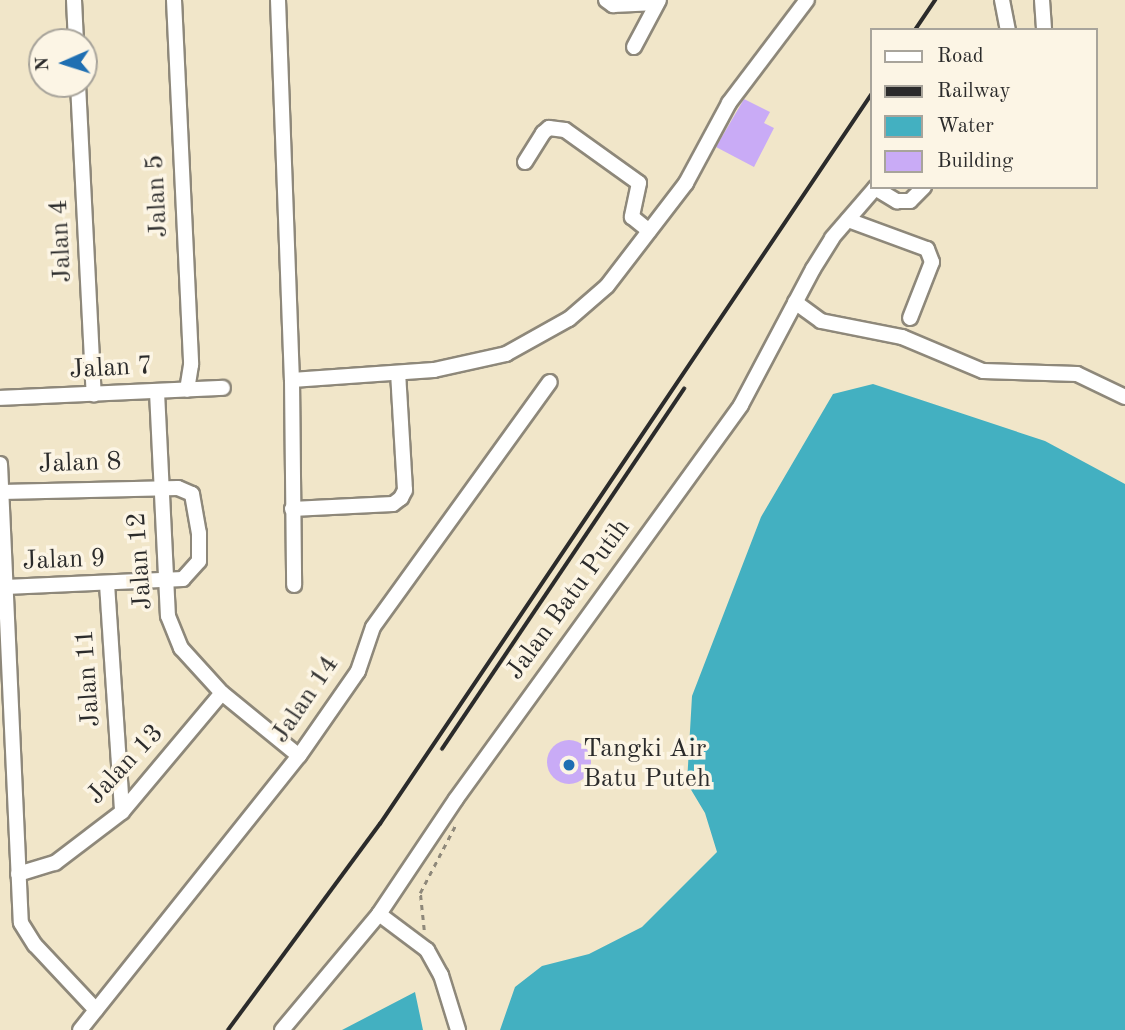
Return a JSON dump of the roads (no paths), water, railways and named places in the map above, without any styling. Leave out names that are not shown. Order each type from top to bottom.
[{"type":"street","points":[[74,0],[75,28]]},
{"type":"street","name":"Jalan 5","points":[[174,0],[191,365],[187,390]]},
{"type":"street","points":[[278,0],[292,380],[294,585]]},
{"type":"street","points":[[606,0],[614,5],[658,2]]},
{"type":"street","points":[[292,380],[398,373],[506,354],[569,319],[607,286],[686,183],[729,103],[807,0]]},
{"type":"street","points":[[1002,0],[1007,28]]},
{"type":"street","points":[[1042,0],[1044,28]]},
{"type":"street","points":[[634,47],[658,2]]},
{"type":"street","name":"Jalan 4","points":[[79,98],[94,395]]},
{"type":"street","points":[[524,162],[549,128],[565,130],[639,183],[632,217],[649,231]]},
{"type":"street","name":"Jalan Batu Putih","points":[[282,1030],[379,914],[456,799],[741,405],[795,302],[848,219],[875,189]]},
{"type":"street","points":[[878,189],[897,201],[909,201],[921,189]]},
{"type":"street","points":[[848,219],[928,248],[932,262],[910,318]]},
{"type":"street","points":[[795,302],[821,321],[902,337],[983,372],[1077,374],[1125,397]]},
{"type":"street","points":[[292,509],[393,504],[401,498],[405,490],[398,373]]},
{"type":"street","name":"Jalan 14","points":[[80,1030],[299,756],[358,671],[373,627],[550,382]]},
{"type":"street","name":"Jalan 7","points":[[0,398],[223,388]]},
{"type":"street","name":"Jalan 12","points":[[157,392],[168,616],[181,648],[222,693],[299,756]]},
{"type":"street","points":[[0,464],[21,923],[34,945],[96,1010]]},
{"type":"street","points":[[161,486],[192,494],[199,533],[196,568],[183,579],[166,582]]},
{"type":"street","name":"Jalan 8","points":[[1,492],[161,486]]},
{"type":"street","name":"Jalan 9","points":[[5,587],[166,582]]},
{"type":"street","name":"Jalan 11","points":[[107,584],[122,812]]},
{"type":"street","name":"Jalan 13","points":[[18,874],[55,863],[122,812],[222,693]]},
{"type":"street","points":[[379,914],[427,950],[441,975],[458,1030]]},
{"type":"water","points":[[873,384],[1045,441],[1125,484],[1125,1030],[500,1030],[515,987],[542,966],[589,954],[642,927],[717,852],[705,813],[687,783],[692,696],[761,517],[833,394]]},
{"type":"water","points":[[415,992],[423,1030],[342,1030]]},
{"type":"railway","points":[[916,28],[935,0]]},
{"type":"railway","points":[[228,1030],[380,824],[870,96]]},
{"type":"railway","points":[[442,749],[684,389]]},
{"type":"place","name":"Tangki Air Batu Puteh","points":[[569,765]]}]
